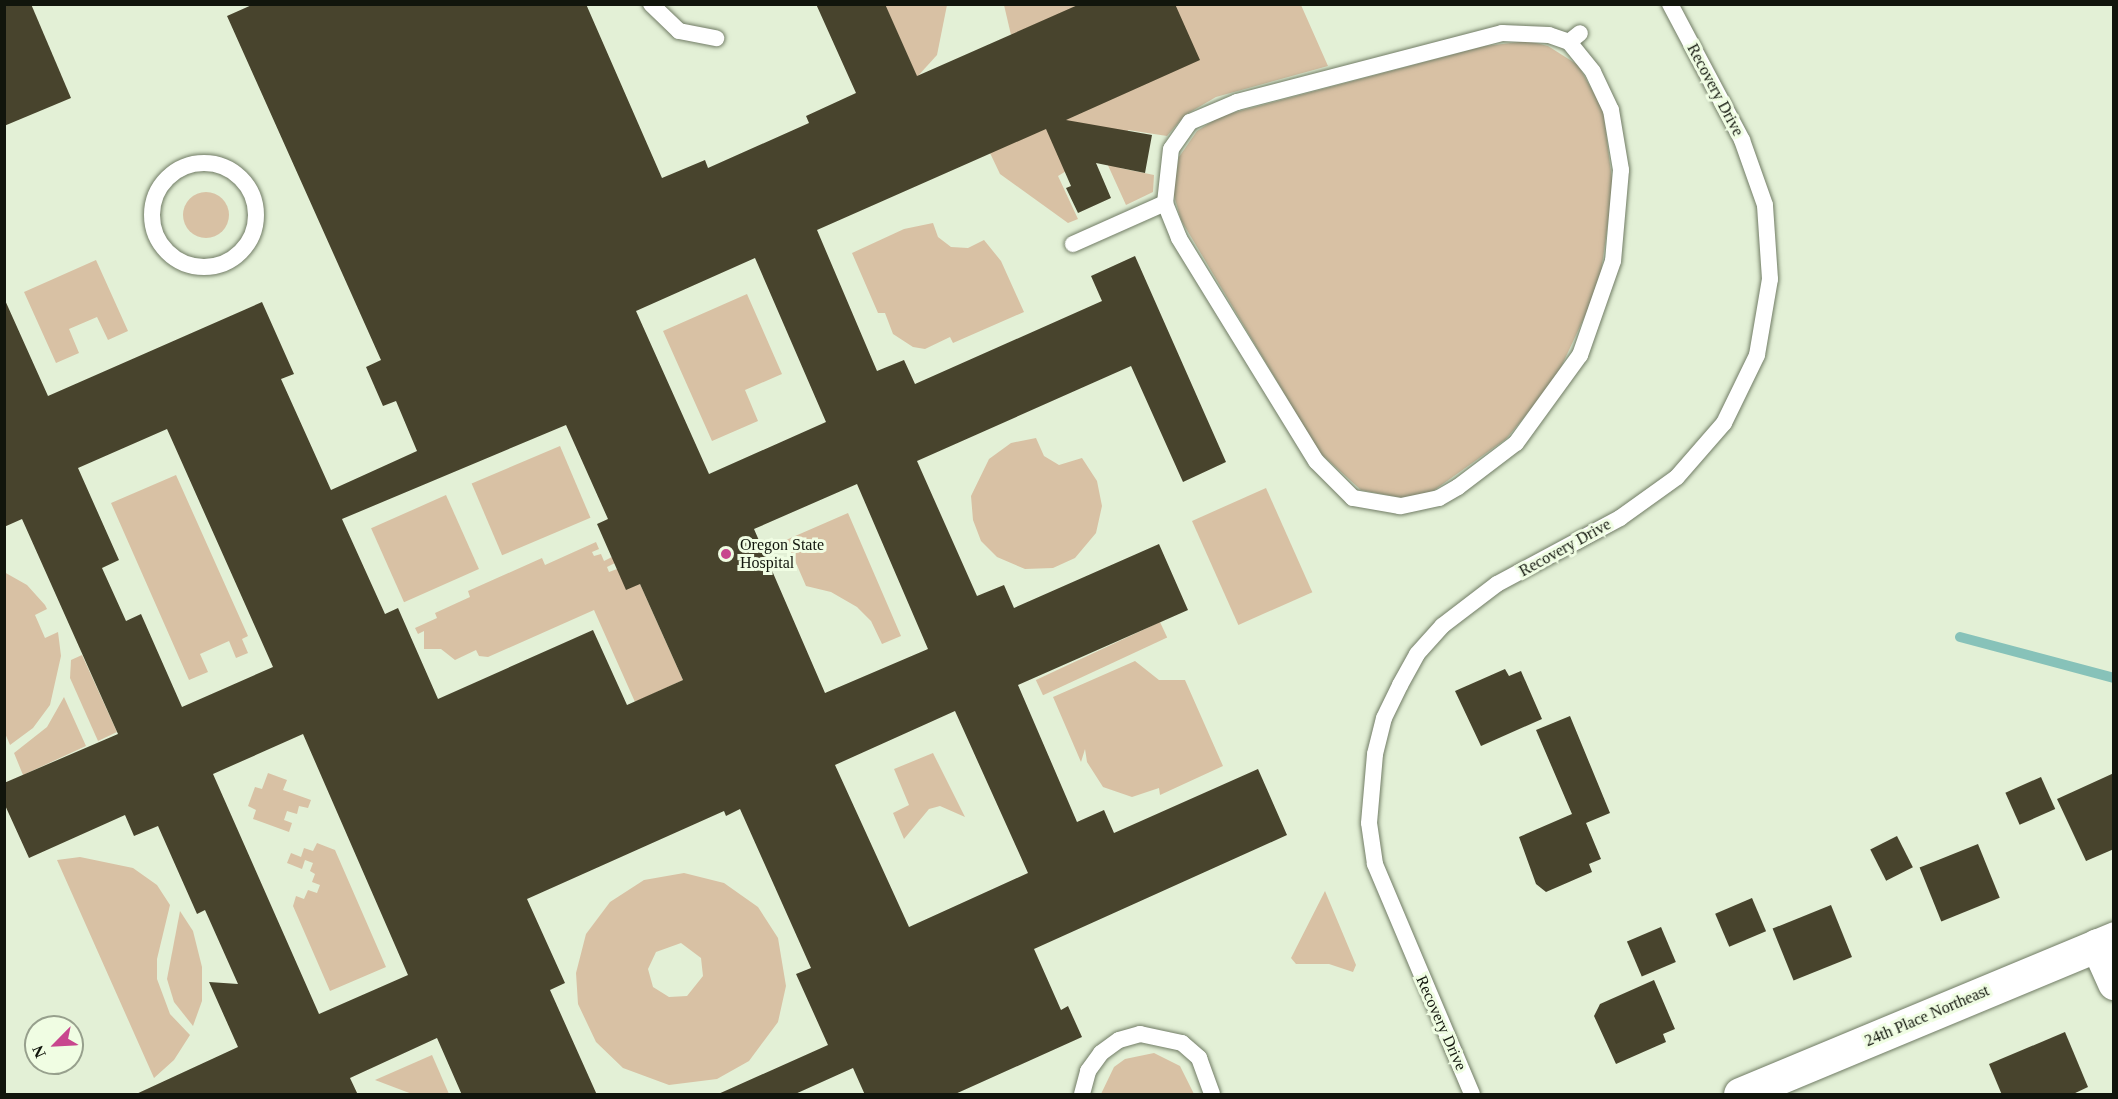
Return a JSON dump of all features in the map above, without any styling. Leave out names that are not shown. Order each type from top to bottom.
[{"type":"street","points":[[2105,941],[2114,982]]},
{"type":"street","name":"24th Place Northeast","points":[[1740,1095],[2105,941]]},
{"type":"lane","points":[[651,4],[679,31],[716,38]]},
{"type":"lane","name":"Recovery Drive","points":[[1472,1095],[1375,864],[1369,823],[1375,754],[1384,718],[1400,685],[1417,654],[1442,626],[1497,584],[1620,518],[1677,477],[1724,423],[1757,355],[1770,279],[1765,205],[1742,140],[1670,4]]},
{"type":"lane","points":[[1502,33],[1575,38],[1603,90],[1619,148],[1617,233],[1604,295],[1580,355],[1534,423],[1502,457],[1439,498],[1400,506],[1369,504],[1342,490],[1327,477],[1179,238],[1165,203],[1167,166],[1179,134],[1190,122],[1217,108],[1502,33]]},
{"type":"lane","points":[[213,163],[243,179],[253,193],[256,227],[237,256],[205,267],[180,261],[160,244],[152,210],[166,179],[183,166],[213,163]]},
{"type":"lane","points":[[1072,244],[1165,203]]},
{"type":"lane","points":[[1082,1095],[1088,1071],[1101,1053],[1119,1040],[1140,1034],[1182,1043],[1204,1068],[1212,1095]]},
{"type":"shaded area","points":[[885,5],[947,5],[937,55],[917,77]]},
{"type":"shaded area","points":[[1004,5],[1080,5],[1011,35]]},
{"type":"shaded area","points":[[1175,5],[1301,5],[1328,66],[1216,97],[1185,115],[1167,136],[1128,130],[1120,168],[1154,175],[1153,192],[1126,205],[1101,150],[1058,176],[1078,219],[1068,223],[1000,174],[990,153]]},
{"type":"shaded area","points":[[1528,41],[1548,46],[1578,65],[1603,109],[1613,188],[1599,286],[1555,380],[1506,439],[1433,491],[1408,499],[1361,490],[1319,452],[1181,220],[1173,192],[1179,157],[1197,131],[1221,116],[1485,46]]},
{"type":"shaded area","points":[[206,192],[222,199],[229,215],[222,231],[206,238],[190,231],[183,215],[190,199]]},
{"type":"shaded area","points":[[933,223],[938,237],[951,247],[968,248],[984,240],[1001,261],[1024,312],[953,343],[950,337],[925,349],[913,347],[893,334],[885,313],[878,313],[852,253],[904,229]]},
{"type":"shaded area","points":[[96,260],[128,331],[108,340],[97,317],[69,329],[79,353],[56,363],[24,292]]},
{"type":"shaded area","points":[[747,294],[782,374],[745,390],[758,421],[712,441],[663,331]]},
{"type":"shaded area","points":[[1036,438],[1044,456],[1059,465],[1082,458],[1097,481],[1102,506],[1096,533],[1075,558],[1053,568],[1025,569],[997,557],[981,541],[973,520],[971,496],[989,459],[1011,443]]},
{"type":"shaded area","points":[[560,446],[590,518],[502,555],[472,484]]},
{"type":"shaded area","points":[[176,475],[248,636],[242,639],[248,653],[236,658],[229,641],[200,654],[208,672],[189,680],[111,503]]},
{"type":"shaded area","points":[[1266,488],[1312,592],[1238,625],[1192,521]]},
{"type":"shaded area","points":[[446,495],[479,569],[404,602],[371,528]]},
{"type":"shaded area","points":[[848,513],[901,636],[882,644],[871,621],[857,607],[831,592],[806,586],[786,540]]},
{"type":"shaded area","points":[[596,542],[599,549],[592,552],[594,556],[601,554],[604,561],[612,557],[615,563],[607,567],[609,572],[617,569],[640,584],[683,680],[635,702],[594,610],[488,657],[479,656],[476,650],[455,660],[441,649],[424,649],[424,631],[418,634],[415,628],[437,618],[435,613],[470,597],[468,591],[542,558],[545,565]]},
{"type":"shaded area","points":[[4,572],[27,585],[45,605],[47,609],[35,615],[45,638],[58,632],[61,656],[50,705],[33,728],[10,745],[4,731]]},
{"type":"shaded area","points":[[1160,622],[1167,637],[1043,695],[1036,680]]},
{"type":"shaded area","points":[[82,655],[117,732],[98,741],[70,678],[71,660]]},
{"type":"shaded area","points":[[1135,661],[1159,680],[1185,680],[1223,766],[1160,795],[1159,788],[1132,797],[1103,787],[1087,762],[1085,749],[1081,762],[1053,697]]},
{"type":"shaded area","points":[[64,697],[86,746],[23,775],[14,753],[47,727]]},
{"type":"shaded area","points":[[933,753],[965,817],[940,806],[929,809],[904,839],[893,813],[909,805],[894,769]]},
{"type":"shaded area","points":[[268,773],[287,780],[283,790],[311,800],[308,808],[299,806],[297,814],[287,811],[284,820],[292,823],[289,832],[253,819],[256,810],[248,806],[255,787],[262,789]]},
{"type":"shaded area","points":[[317,843],[335,850],[386,967],[330,991],[293,906],[296,896],[304,899],[308,890],[317,893],[320,885],[312,882],[315,874],[310,871],[313,863],[305,860],[302,869],[287,863],[291,853],[301,857],[304,848],[313,851]]},
{"type":"shaded area","points":[[80,857],[133,868],[157,885],[170,905],[157,959],[157,979],[170,1014],[190,1035],[174,1060],[154,1078],[57,860]]},
{"type":"shaded area","points":[[684,873],[724,883],[758,907],[778,938],[786,986],[778,1022],[749,1061],[717,1079],[669,1085],[623,1068],[596,1042],[578,1004],[576,973],[586,934],[610,902],[644,880]],"holes":[[[681,943],[701,958],[703,976],[687,996],[669,997],[653,987],[648,969],[656,952]]]},
{"type":"shaded area","points":[[1325,891],[1356,965],[1353,972],[1329,964],[1296,964],[1291,958]]},
{"type":"shaded area","points":[[180,911],[193,931],[202,967],[202,1001],[193,1026],[174,1002],[167,979]]},
{"type":"shaded area","points":[[1154,1053],[1180,1066],[1194,1094],[1101,1094],[1114,1067],[1125,1059]]},
{"type":"shaded area","points":[[432,1055],[449,1094],[412,1094],[375,1080]]},
{"type":"building","points":[[4,4],[31,4],[71,98],[4,126]]},
{"type":"building","name":"Oregon State Hospital","points":[[254,4],[586,4],[662,178],[705,160],[708,168],[809,123],[806,116],[856,93],[816,4],[885,4],[917,76],[1080,4],[1175,4],[1200,60],[1066,120],[1152,135],[1145,173],[1096,163],[1111,198],[1078,213],[1066,188],[1071,186],[1046,129],[817,230],[877,371],[904,360],[915,384],[1102,301],[1091,276],[1135,256],[1226,462],[1183,482],[1131,366],[917,461],[977,596],[1004,585],[1014,608],[1159,544],[1188,610],[1018,685],[1077,822],[1104,810],[1114,833],[1258,769],[1287,835],[1034,949],[1061,1010],[1068,1006],[1082,1037],[953,1095],[865,1095],[853,1068],[793,1095],[716,1095],[828,1045],[796,974],[811,968],[740,809],[726,816],[724,811],[527,899],[565,983],[550,990],[597,1095],[462,1095],[437,1038],[350,1078],[358,1095],[134,1095],[238,1047],[209,982],[238,984],[205,910],[197,914],[158,826],[134,836],[125,815],[29,858],[4,803],[4,783],[118,734],[22,519],[4,527],[4,298],[48,396],[262,302],[294,374],[281,379],[331,490],[417,451],[396,401],[383,406],[366,367],[381,360],[227,16]],"holes":[[[755,258],[826,422],[709,474],[636,311]],[[566,425],[608,519],[597,524],[626,590],[640,584],[683,680],[627,705],[593,630],[438,699],[398,608],[385,614],[342,519]],[[167,429],[273,667],[182,707],[141,614],[126,621],[102,568],[119,560],[78,468]],[[857,484],[928,649],[825,693],[754,529]],[[955,711],[1028,873],[909,927],[835,765]],[[303,734],[408,975],[319,1014],[213,774]]]},
{"type":"building","points":[[1505,669],[1509,676],[1521,671],[1542,719],[1481,746],[1455,691]]},
{"type":"building","points":[[1570,716],[1610,813],[1586,823],[1601,859],[1589,864],[1592,872],[1546,892],[1536,884],[1519,837],[1572,814],[1536,730]]},
{"type":"building","points":[[2114,773],[2114,849],[2086,861],[2057,799]]},
{"type":"building","points":[[2041,777],[2055,809],[2020,825],[2005,793]]},
{"type":"building","points":[[1897,836],[1913,867],[1886,881],[1870,850]]},
{"type":"building","points":[[1978,844],[2000,898],[1941,921],[1920,868]]},
{"type":"building","points":[[1752,898],[1766,931],[1729,947],[1715,914]]},
{"type":"building","points":[[1831,905],[1852,957],[1794,981],[1773,929]]},
{"type":"building","points":[[1661,927],[1676,962],[1642,976],[1627,941]]},
{"type":"building","points":[[1654,980],[1675,1029],[1663,1034],[1666,1042],[1616,1064],[1594,1016],[1600,1004]]},
{"type":"building","points":[[2065,1032],[2088,1087],[2071,1095],[2002,1095],[1989,1064]]},
{"type":"waterway","points":[[1960,637],[2114,678]]},
{"type":"place","name":"Oregon State Hospital","points":[[726,554]]}]
